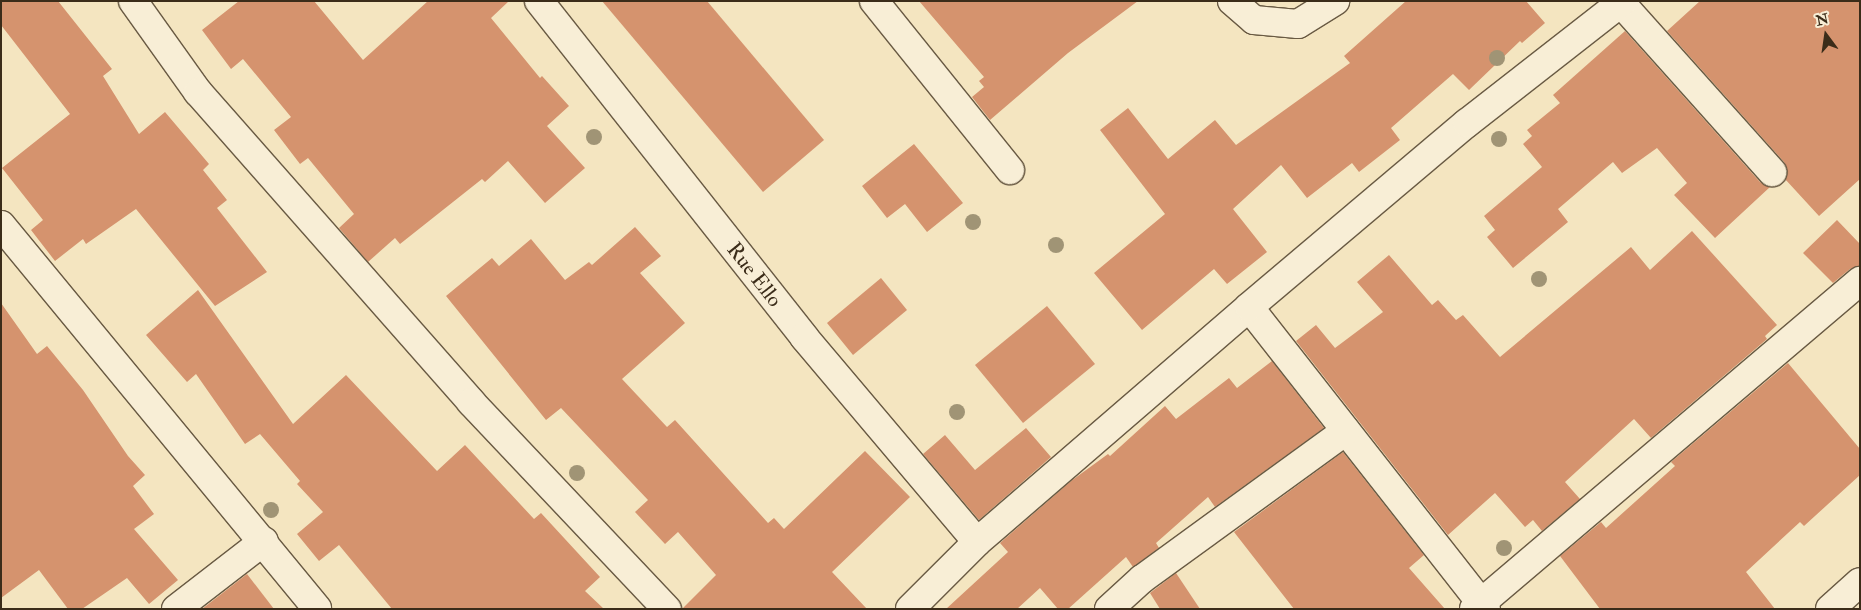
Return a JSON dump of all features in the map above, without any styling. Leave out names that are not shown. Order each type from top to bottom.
[{"type":"street","points":[[134,1],[198,92],[471,402],[667,609]]},
{"type":"street","name":"Rue Ello","points":[[539,1],[804,337],[977,542]]},
{"type":"street","points":[[874,1],[1010,170]]},
{"type":"street","points":[[1232,1],[1254,20],[1298,24],[1335,1]]},
{"type":"street","points":[[910,609],[977,542],[1249,307],[1466,123],[1622,2],[1772,172]]},
{"type":"street","points":[[1,225],[264,541],[317,609]]},
{"type":"street","points":[[1249,307],[1480,607],[1860,281]]},
{"type":"street","points":[[1110,609],[1142,579],[1346,431]]},
{"type":"street","points":[[176,609],[264,541]]},
{"type":"street","points":[[1830,609],[1860,582]]},
{"type":"building","points":[[1,1],[58,1],[112,69],[103,76],[139,134],[165,112],[209,164],[203,170],[227,200],[217,208],[267,272],[215,306],[136,209],[86,244],[83,239],[55,261],[31,230],[43,220],[2,168],[70,114],[1,25]]},
{"type":"building","points":[[239,1],[314,1],[363,60],[428,1],[509,1],[491,18],[540,78],[542,76],[569,106],[547,126],[585,168],[545,203],[508,161],[485,182],[482,179],[400,244],[395,238],[368,262],[339,228],[354,214],[308,158],[300,164],[274,130],[291,117],[243,59],[231,69],[202,30]]},
{"type":"building","points":[[602,1],[707,1],[824,140],[763,192]]},
{"type":"building","points":[[919,1],[1138,1],[1068,53],[990,120],[972,97],[984,87],[979,81],[984,77]]},
{"type":"building","points":[[1406,1],[1526,1],[1545,23],[1522,43],[1520,41],[1469,90],[1453,74],[1391,128],[1400,140],[1359,172],[1352,163],[1307,198],[1281,165],[1233,209],[1267,252],[1227,284],[1214,269],[1142,330],[1094,273],[1165,214],[1100,130],[1128,108],[1168,159],[1215,120],[1236,145],[1350,63],[1344,56]]},
{"type":"building","points":[[1700,1],[1860,1],[1860,179],[1819,216],[1785,179],[1787,169],[1784,162],[1667,31]]},
{"type":"building","points":[[1625,31],[1760,182],[1770,187],[1715,238],[1674,195],[1687,183],[1657,148],[1622,173],[1613,162],[1558,209],[1568,222],[1513,268],[1487,237],[1495,230],[1484,216],[1542,167],[1523,144],[1532,136],[1527,130],[1560,103],[1553,95]]},
{"type":"building","points":[[914,144],[963,203],[927,232],[905,204],[887,218],[862,186]]},
{"type":"building","points":[[1837,220],[1860,244],[1860,266],[1850,269],[1833,283],[1803,253]]},
{"type":"building","points":[[635,227],[661,256],[640,273],[685,323],[622,379],[667,427],[675,420],[768,523],[774,518],[784,529],[865,451],[910,497],[832,572],[867,609],[682,609],[716,575],[678,532],[665,544],[635,512],[648,500],[561,408],[546,420],[446,296],[492,258],[499,266],[531,239],[565,280],[589,262],[592,265]]},
{"type":"building","points":[[1692,231],[1777,325],[1765,336],[1767,339],[1651,438],[1634,419],[1565,482],[1580,499],[1542,531],[1533,520],[1525,527],[1495,493],[1448,535],[1296,341],[1316,325],[1335,348],[1383,312],[1357,282],[1389,255],[1432,305],[1438,300],[1456,320],[1463,315],[1500,357],[1631,247],[1650,270]]},
{"type":"building","points":[[881,278],[907,310],[853,355],[827,323]]},
{"type":"building","points":[[198,290],[293,424],[346,375],[437,471],[465,445],[534,519],[541,513],[600,577],[585,591],[604,609],[392,609],[339,545],[319,561],[297,534],[323,512],[297,484],[300,481],[260,434],[245,444],[196,374],[187,382],[146,335]]},
{"type":"building","points":[[1,303],[37,354],[47,346],[83,390],[128,456],[145,475],[133,486],[154,514],[134,529],[178,580],[149,604],[127,578],[82,609],[68,609],[39,570],[1,598]]},
{"type":"building","points":[[1047,306],[1095,364],[1023,423],[975,365]]},
{"type":"building","points":[[1272,361],[1324,428],[1215,507],[1208,497],[1156,543],[1159,548],[1133,567],[1126,557],[1068,609],[1058,609],[1040,588],[1017,609],[946,609],[1008,552],[1000,543],[1071,481],[1108,454],[1110,456],[1165,406],[1176,419],[1229,378],[1237,388]]},
{"type":"building","points":[[1788,363],[1860,449],[1860,475],[1804,526],[1800,522],[1746,572],[1775,609],[1600,609],[1560,556],[1601,522],[1606,528],[1675,466],[1671,462]]},
{"type":"building","points":[[1026,428],[1051,457],[979,520],[923,454],[945,435],[975,470]]},
{"type":"building","points":[[1343,452],[1424,555],[1409,568],[1445,609],[1294,609],[1234,532]]},
{"type":"building","points":[[1176,573],[1200,609],[1160,609],[1150,593]]},
{"type":"building","points":[[247,574],[274,609],[202,609]]}]
